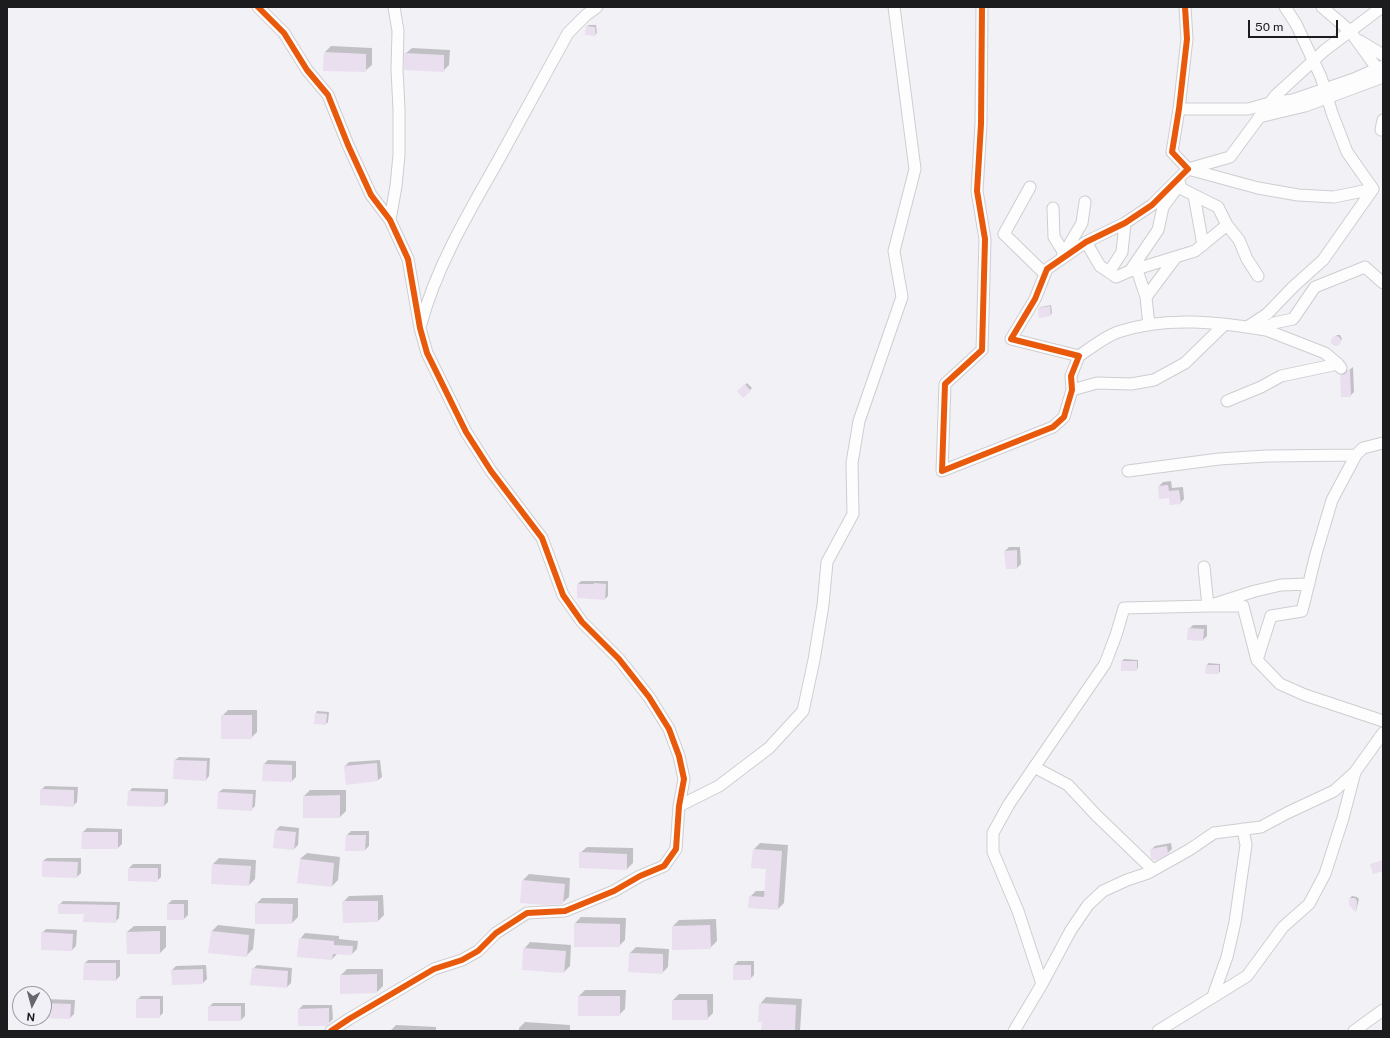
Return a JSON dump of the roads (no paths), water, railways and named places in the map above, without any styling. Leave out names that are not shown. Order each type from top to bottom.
[{"type":"street","points":[[258,7],[284,33],[307,70],[328,95],[348,145],[371,195],[390,220],[408,259],[420,328],[427,353],[466,432],[491,472],[542,538],[563,595],[582,622],[623,664],[649,697],[669,729],[679,756],[684,780],[679,806],[676,849],[664,866],[640,876],[614,891],[565,911],[527,913],[496,933],[478,951],[462,960],[434,969],[330,1031]]},
{"type":"street","points":[[390,220],[396,186],[399,155],[397,70],[398,31],[394,7]]},
{"type":"street","points":[[420,328],[426,306],[444,260],[475,201],[568,33],[586,14],[597,7]]},
{"type":"street","points":[[679,806],[718,786],[769,748],[803,711],[824,605],[827,562],[853,514],[852,463],[859,421],[902,297],[894,251],[915,169],[894,7]]},
{"type":"street","points":[[982,7],[981,124],[977,191],[984,239],[982,350],[944,384],[942,471],[1053,427],[1064,416],[1072,390],[1071,376],[1079,356],[1116,332],[1148,325],[1189,322],[1247,327],[1266,330],[1325,353],[1340,366],[1281,376],[1261,387],[1227,401]]},
{"type":"street","points":[[1185,7],[1187,39],[1179,109],[1172,152],[1188,169],[1258,188],[1298,195],[1334,197],[1373,189]]},
{"type":"street","points":[[1285,7],[1296,24],[1321,77],[1348,152],[1373,189]]},
{"type":"street","points":[[1322,7],[1353,35],[1383,55]]},
{"type":"street","points":[[1079,356],[1011,339],[1035,299],[1047,269],[1062,257],[1086,242],[1125,223],[1152,205],[1188,169],[1230,157],[1275,96],[1325,50],[1353,35],[1382,7]]},
{"type":"street","points":[[1259,117],[1305,106],[1326,93],[1354,79],[1382,73],[1353,35]]},
{"type":"street","points":[[1179,109],[1248,109],[1270,103],[1326,93]]},
{"type":"street","points":[[1133,271],[1158,230],[1163,207],[1178,187],[1188,169]]},
{"type":"street","points":[[1030,187],[1004,234],[1045,274]]},
{"type":"street","points":[[1178,187],[1218,207],[1227,224],[1239,240],[1247,259],[1258,276]]},
{"type":"street","points":[[1247,327],[1266,314],[1323,260],[1373,189]]},
{"type":"street","points":[[1194,195],[1203,245]]},
{"type":"street","points":[[1062,257],[1082,224],[1085,202]]},
{"type":"street","points":[[1053,208],[1054,237],[1062,257]]},
{"type":"street","points":[[1109,272],[1122,252],[1125,223]]},
{"type":"street","points":[[1086,242],[1100,266],[1116,277],[1195,251],[1227,224]]},
{"type":"street","points":[[1146,297],[1176,257]]},
{"type":"street","points":[[1266,330],[1274,323],[1292,319],[1315,287],[1364,267],[1383,283]]},
{"type":"street","points":[[1133,271],[1146,297],[1148,325]]},
{"type":"street","points":[[1266,314],[1266,330]]},
{"type":"street","points":[[1072,390],[1097,383],[1131,384],[1154,380],[1184,363],[1224,325]]},
{"type":"street","points":[[1257,660],[1271,616],[1302,611],[1316,554],[1332,500],[1356,455],[1363,448],[1383,443]]},
{"type":"street","points":[[1128,471],[1246,458],[1356,455]]},
{"type":"street","points":[[1204,567],[1208,606]]},
{"type":"street","points":[[1208,606],[1255,591],[1281,585],[1309,584]]},
{"type":"street","points":[[1042,984],[1018,911],[993,852],[993,833],[1009,804],[1105,664],[1124,608],[1243,606],[1257,660],[1280,684],[1304,695],[1383,721]]},
{"type":"street","points":[[1014,1031],[1042,984],[1071,930],[1088,905],[1104,891],[1153,870],[1189,850],[1214,833],[1261,827],[1334,790],[1355,772],[1383,733]]},
{"type":"street","points":[[1034,767],[1068,785],[1096,815],[1153,870]]},
{"type":"street","points":[[1158,1031],[1246,976],[1283,927],[1309,904],[1325,874],[1343,818],[1355,772]]},
{"type":"street","points":[[1213,996],[1227,957],[1235,922],[1246,845],[1243,829]]},
{"type":"street","points":[[1354,1031],[1383,1010]]}]
